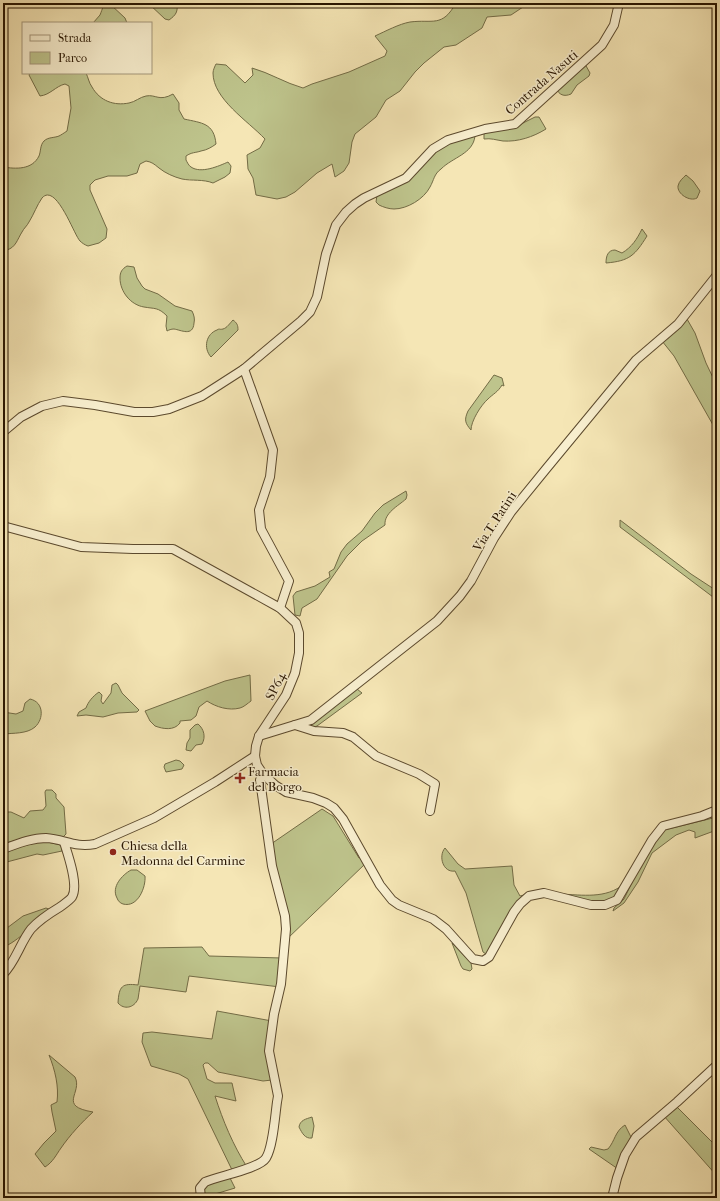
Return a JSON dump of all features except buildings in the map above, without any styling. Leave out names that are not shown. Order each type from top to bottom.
[{"type":"street","name":"Contrada Nasuti","points":[[3,432],[21,417],[42,406],[63,401],[134,412],[153,412],[169,409],[202,396],[244,369],[310,312],[317,297],[326,254],[336,225],[354,204],[406,178],[433,149],[448,140],[486,129],[515,124],[602,45],[614,25],[619,3]]},
{"type":"street","name":"Via T. Patini","points":[[259,736],[311,720],[438,621],[471,581],[494,538],[511,512],[546,468],[636,360],[678,324],[717,275]]},
{"type":"street","points":[[244,369],[273,450],[270,478],[259,510],[261,529],[289,581],[280,608]]},
{"type":"street","name":"SP64","points":[[3,526],[81,547],[173,549],[280,608],[296,623],[300,633],[299,653],[295,673],[286,695],[259,736],[255,756]]},
{"type":"street","points":[[295,725],[322,733],[343,733],[353,737],[376,756],[419,774],[432,782],[435,784],[430,811]]},
{"type":"street","points":[[3,849],[31,839],[46,838],[84,846],[106,840],[154,818],[215,782],[255,756],[263,774],[275,785],[286,792],[313,798],[334,808],[343,819],[380,885],[392,900],[399,905],[433,919],[446,929],[473,959],[483,961],[493,952],[514,912],[529,896],[544,893],[591,905],[604,905],[617,900],[652,840],[663,826],[702,816],[717,810]]},
{"type":"street","points":[[201,1198],[200,1188],[205,1182],[256,1165],[266,1158],[278,1096],[269,1051],[274,1014],[281,984],[285,916],[272,866],[260,780],[263,774]]},
{"type":"street","points":[[3,974],[10,966],[22,941],[35,924],[72,897],[74,890],[73,875],[64,842]]},
{"type":"street","points":[[612,1198],[625,1155],[636,1137],[717,1065]]},
{"type":"green space","points":[[148,3],[177,3],[177,11],[169,20],[165,19]]},
{"type":"green space","points":[[456,3],[539,3],[526,5],[511,15],[487,17],[482,28],[456,45],[444,47],[424,63],[400,91],[386,100],[376,117],[355,134],[352,142],[349,163],[344,171],[335,177],[332,164],[317,173],[295,192],[286,197],[277,199],[256,195],[253,178],[248,169],[247,155],[260,148],[265,139],[225,101],[219,92],[213,73],[216,64],[226,65],[245,83],[253,75],[252,68],[303,88],[349,72],[385,56],[387,51],[375,36],[406,23],[436,21],[441,19],[451,11]]},
{"type":"green space","points":[[110,4],[125,18],[127,22],[94,22],[100,15],[104,6]]},
{"type":"green space","points":[[585,64],[590,73],[589,76],[577,85],[571,94],[560,94],[556,88]]},
{"type":"green space","points":[[86,74],[95,92],[99,96],[103,99],[118,104],[131,102],[146,96],[161,98],[173,94],[179,103],[179,110],[184,119],[206,125],[213,132],[215,137],[216,144],[213,146],[186,156],[186,160],[189,165],[195,169],[205,170],[228,162],[231,166],[230,173],[213,183],[186,180],[170,175],[153,163],[146,161],[140,164],[137,173],[127,176],[108,176],[95,180],[90,185],[90,190],[107,229],[106,238],[99,243],[88,246],[77,237],[59,203],[53,197],[47,195],[40,201],[14,245],[7,250],[3,246],[3,167],[23,168],[36,161],[44,141],[49,138],[59,136],[67,131],[71,108],[69,86],[65,84],[62,85],[47,94],[40,96],[29,75]]},
{"type":"green space","points":[[535,117],[539,117],[546,129],[514,141],[484,139],[484,131],[521,124]]},
{"type":"green space","points":[[475,136],[471,147],[439,171],[435,175],[424,196],[415,202],[399,209],[394,209],[379,205],[376,202],[377,195],[431,153],[449,142]]},
{"type":"green space","points":[[686,175],[693,181],[700,191],[697,198],[688,198],[678,189],[681,180]]},
{"type":"green space","points":[[642,229],[647,236],[639,248],[631,256],[621,261],[606,263],[609,252],[615,250],[622,253],[626,251]]},
{"type":"green space","points":[[127,266],[134,267],[137,278],[145,289],[158,294],[175,306],[192,311],[194,320],[191,330],[186,332],[171,329],[167,331],[167,316],[164,313],[156,309],[139,306],[127,297],[120,283],[120,278],[121,272]]},
{"type":"green space","points":[[687,319],[695,333],[706,363],[717,386],[717,432],[674,356],[662,341]]},
{"type":"green space","points":[[233,320],[237,324],[238,330],[211,357],[206,346],[208,338],[213,332],[226,328]]},
{"type":"green space","points":[[494,375],[502,378],[504,386],[502,385],[482,405],[471,426],[471,430],[466,421],[468,411]]},
{"type":"green space","points":[[406,491],[406,499],[389,513],[385,521],[385,525],[362,541],[347,556],[317,599],[302,608],[300,616],[295,615],[293,596],[296,592],[315,586],[330,577],[329,572],[334,569],[341,552],[347,544],[362,531],[383,505]]},
{"type":"green space","points":[[620,520],[691,574],[717,591],[717,600],[620,527]]},
{"type":"green space","points":[[250,675],[251,701],[236,709],[223,708],[207,701],[199,707],[196,716],[191,720],[180,721],[178,726],[168,729],[155,726],[150,721],[145,711],[225,681]]},
{"type":"green space","points":[[116,683],[122,693],[139,710],[137,712],[118,713],[103,717],[86,715],[77,716],[79,712],[86,708],[91,699],[99,692],[102,695],[101,701],[103,704],[111,693],[112,685]]},
{"type":"green space","points":[[357,689],[362,693],[317,726],[312,728],[309,727]]},
{"type":"green space","points":[[30,699],[35,701],[40,707],[41,715],[38,724],[28,731],[3,734],[3,712],[16,714],[23,711],[25,703]]},
{"type":"green space","points":[[198,724],[204,733],[202,744],[196,745],[191,751],[186,750],[187,743],[190,738],[190,730]]},
{"type":"green space","points":[[176,760],[180,761],[184,765],[182,769],[166,772],[164,767],[165,764]]},
{"type":"green space","points":[[46,790],[52,790],[56,794],[56,798],[64,807],[66,834],[63,837],[24,838],[3,844],[3,812],[11,812],[24,818],[30,811],[43,810],[46,806]]},
{"type":"green space","points":[[322,809],[333,816],[359,858],[361,857],[365,864],[287,939],[271,844]]},
{"type":"green space","points":[[717,817],[717,823],[715,825],[717,831],[695,838],[695,832],[689,830],[676,835],[652,853],[638,882],[624,903],[613,911],[614,908],[624,899],[647,852],[664,830]]},
{"type":"green space","points":[[43,841],[61,845],[62,851],[43,855],[37,854],[3,863],[3,852]]},
{"type":"green space","points":[[445,848],[458,864],[465,869],[512,866],[514,885],[520,896],[524,895],[490,951],[486,954],[483,952],[466,893],[455,871],[447,869],[443,863],[442,855]]},
{"type":"green space","points":[[131,870],[137,870],[145,876],[144,886],[137,900],[133,903],[123,904],[118,900],[115,890],[121,878]]},
{"type":"green space","points":[[624,884],[614,899],[597,903],[560,894],[602,894],[617,889]]},
{"type":"green space","points":[[46,908],[51,910],[21,936],[3,947],[3,930],[23,916]]},
{"type":"green space","points":[[452,943],[471,963],[472,969],[470,971],[463,969],[461,966]]},
{"type":"green space","points":[[202,947],[209,956],[282,958],[280,987],[189,976],[186,992],[140,986],[138,999],[134,1004],[129,1007],[123,1007],[118,1003],[119,993],[122,987],[125,985],[138,985],[144,948]]},
{"type":"green space","points":[[217,1011],[272,1021],[272,1080],[263,1081],[218,1072],[208,1063],[203,1065],[207,1079],[215,1083],[232,1083],[236,1101],[215,1096],[229,1133],[247,1167],[233,1172],[188,1079],[179,1074],[151,1066],[142,1042],[143,1033],[152,1032],[212,1039]]},
{"type":"green space","points":[[49,1055],[75,1077],[77,1083],[74,1103],[76,1106],[93,1112],[80,1124],[52,1161],[45,1167],[35,1154],[56,1131],[51,1105],[57,1102],[57,1084],[55,1072]]},
{"type":"green space","points":[[675,1105],[717,1147],[717,1176],[663,1115]]},
{"type":"green space","points":[[312,1117],[314,1126],[312,1138],[307,1138],[299,1127],[302,1121]]},
{"type":"green space","points":[[625,1125],[631,1137],[624,1151],[618,1169],[589,1149],[591,1147],[604,1150],[608,1149],[619,1130]]},
{"type":"green space","points":[[229,1176],[235,1188],[202,1198],[203,1187]]},
{"type":"place","name":"Farmacia del Borgo","points":[[240,778]]},
{"type":"place","name":"Chiesa della Madonna del Carmine","points":[[113,852]]}]
